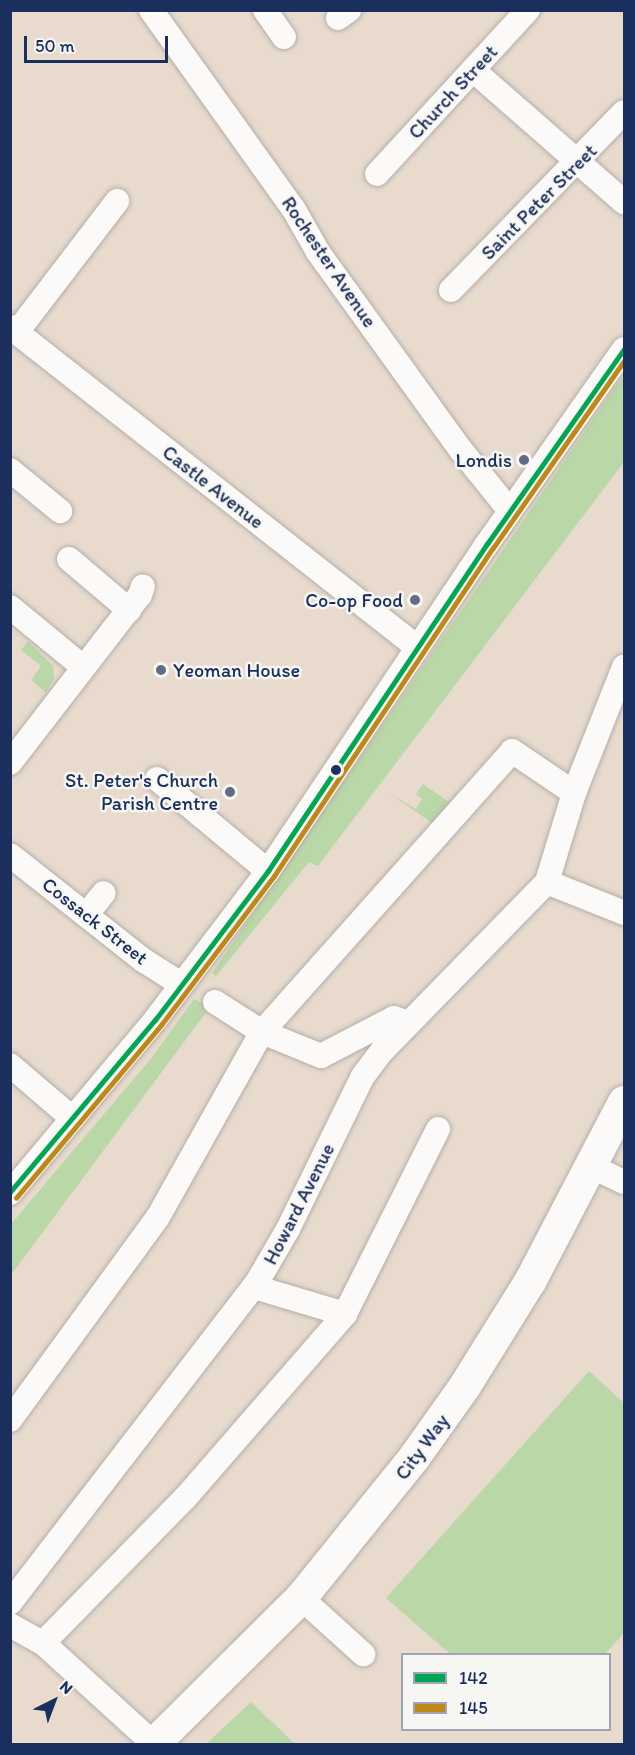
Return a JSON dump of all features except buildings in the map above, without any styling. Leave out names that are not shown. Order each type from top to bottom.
[{"type":"main road","name":"City Way","points":[[154,1744],[301,1598],[390,1491],[465,1386],[531,1280],[593,1167],[624,1102]]},
{"type":"street","name":"Rochester Avenue","points":[[151,10],[293,208],[313,245],[461,450],[510,511]]},
{"type":"street","points":[[265,10],[284,36]]},
{"type":"street","name":"Church Street","points":[[377,174],[528,10]]},
{"type":"street","points":[[473,70],[624,202]]},
{"type":"street","name":"Saint Peter Street","points":[[451,290],[578,164],[624,112]]},
{"type":"street","points":[[14,330],[117,201]]},
{"type":"street","name":"Castle Avenue","points":[[14,330],[417,647]]},
{"type":"street","points":[[10,1193],[181,984],[268,870],[417,647],[624,349]]},
{"type":"street","points":[[12,475],[60,511]]},
{"type":"street","points":[[69,559],[129,610]]},
{"type":"street","points":[[10,763],[129,610],[143,586]]},
{"type":"street","points":[[10,607],[83,667]]},
{"type":"street","points":[[624,667],[574,793],[547,882],[624,913]]},
{"type":"street","points":[[10,1420],[158,1217],[262,1032],[512,751],[574,793]]},
{"type":"street","points":[[157,779],[268,870]]},
{"type":"street","name":"Cossack Street","points":[[10,855],[158,971],[181,984]]},
{"type":"street","name":"Howard Avenue","points":[[10,1603],[254,1287],[288,1229],[367,1071],[408,1023],[547,882]]},
{"type":"street","points":[[87,915],[104,893]]},
{"type":"street","points":[[215,1002],[262,1032],[323,1056],[392,1019],[408,1023]]},
{"type":"street","points":[[10,1065],[72,1118]]},
{"type":"street","points":[[43,1643],[186,1497],[345,1314],[438,1129]]},
{"type":"street","points":[[593,1167],[624,1182]]},
{"type":"street","points":[[254,1287],[345,1314]]},
{"type":"street","points":[[301,1598],[363,1654]]},
{"type":"street","points":[[10,1625],[43,1643],[154,1744]]},
{"type":"green space","points":[[624,374],[624,462],[318,866],[309,862],[212,981],[215,976],[212,973]]},
{"type":"green space","points":[[28,641],[53,666],[54,679],[46,693],[31,680],[41,666],[21,650]]},
{"type":"green space","points":[[423,784],[456,807],[438,827],[390,794],[416,809],[422,799],[416,794]]},
{"type":"green space","points":[[194,999],[210,1007],[11,1275],[11,1224],[153,1056]]},
{"type":"green space","points":[[589,1371],[624,1403],[624,1633],[606,1653],[449,1653],[386,1598]]},
{"type":"green space","points":[[251,1702],[295,1744],[206,1744]]},
{"type":"transit line","name":"142","points":[[10,1192],[155,1020],[268,871],[487,544],[624,349]]},
{"type":"transit line","name":"145","points":[[16,1198],[161,1025],[274,876],[493,548],[624,361]]},
{"type":"place","name":"Londis","points":[[524,460]]},
{"type":"place","name":"Co-op Food","points":[[415,600]]},
{"type":"place","name":"Yeoman House","points":[[161,670]]},
{"type":"place","name":"St. Peter's Church Parish Centre","points":[[230,792]]}]
